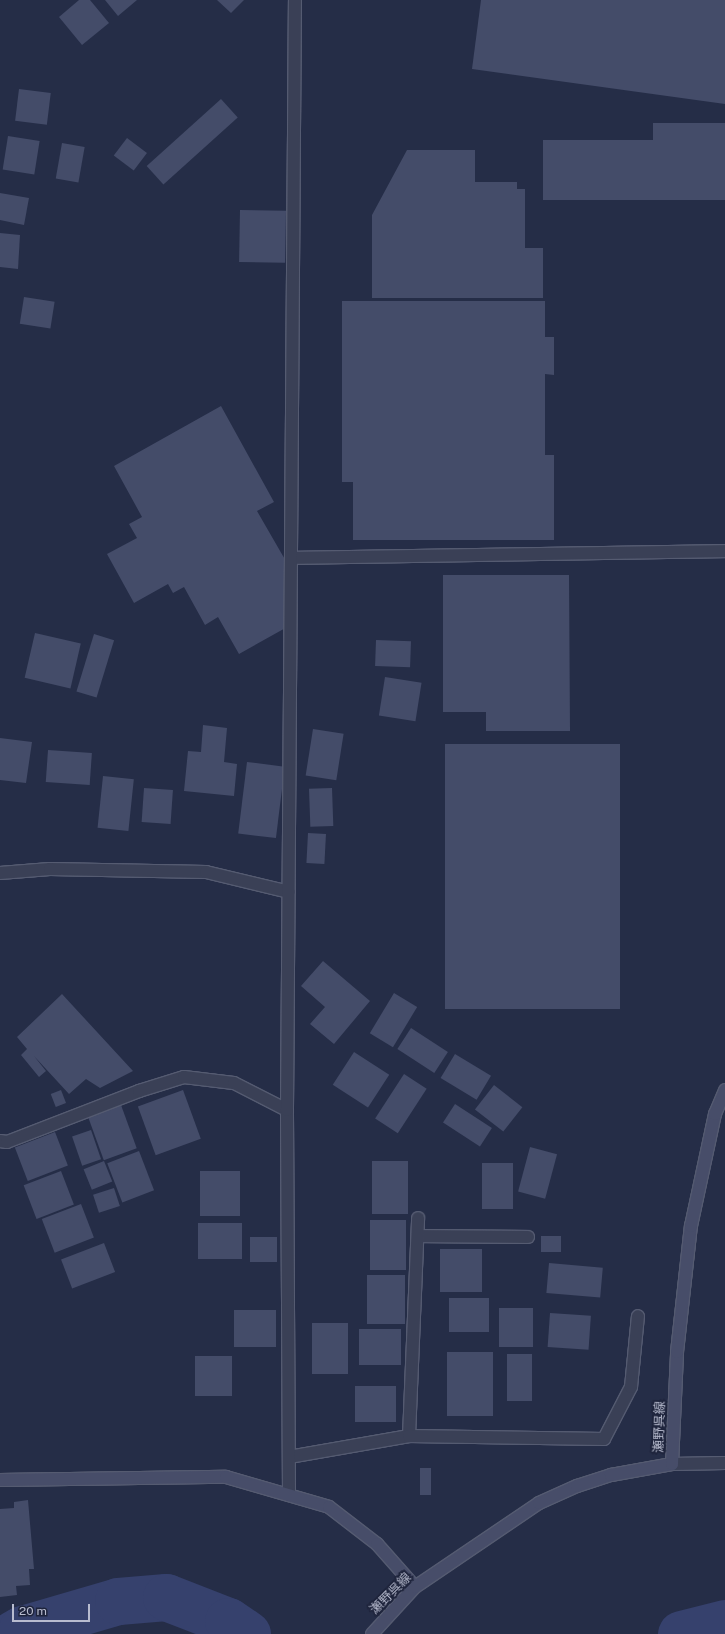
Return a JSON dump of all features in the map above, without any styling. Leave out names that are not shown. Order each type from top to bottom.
[{"type":"main road","name":"瀬野呉線","points":[[375,1631],[415,1587],[494,1532],[539,1503],[577,1486],[611,1475],[672,1464],[677,1352],[691,1226],[715,1114],[725,1090]]},
{"type":"main road","points":[[0,1480],[226,1477],[329,1507],[377,1544],[415,1587]]},
{"type":"street","points":[[289,1495],[287,1110],[295,0]]},
{"type":"street","points":[[292,558],[725,550]]},
{"type":"street","points":[[0,873],[50,869],[206,872],[289,892]]},
{"type":"street","points":[[0,1141],[7,1142],[139,1091],[184,1077],[234,1083],[287,1110]]},
{"type":"street","points":[[409,1436],[418,1218]]},
{"type":"street","points":[[418,1236],[528,1236]]},
{"type":"street","points":[[289,1457],[409,1436],[604,1439],[631,1388],[638,1316]]},
{"type":"street","points":[[672,1464],[725,1463]]},
{"type":"building","points":[[79,0],[90,0],[109,23],[82,45],[59,17]]},
{"type":"building","points":[[105,0],[137,0],[118,16]]},
{"type":"building","points":[[217,0],[244,0],[231,13]]},
{"type":"building","points":[[481,0],[725,0],[725,104],[472,69]]},
{"type":"building","points":[[19,89],[51,93],[47,125],[15,121]]},
{"type":"building","points":[[221,99],[238,118],[163,184],[147,166]]},
{"type":"building","points":[[653,123],[725,123],[725,200],[543,200],[543,140],[653,140]]},
{"type":"building","points":[[8,136],[40,141],[34,175],[3,170]]},
{"type":"building","points":[[127,138],[147,153],[134,171],[114,156]]},
{"type":"building","points":[[62,143],[85,147],[78,182],[56,178]]},
{"type":"building","points":[[407,150],[475,150],[475,182],[517,182],[517,189],[525,189],[525,248],[543,248],[543,298],[372,298],[372,215]]},
{"type":"building","points":[[0,193],[29,198],[24,225],[0,220]]},
{"type":"building","points":[[240,210],[286,211],[285,263],[239,262]]},
{"type":"building","points":[[0,233],[20,235],[18,269],[0,267]]},
{"type":"building","points":[[24,297],[55,302],[50,329],[20,324]]},
{"type":"building","points":[[342,301],[545,301],[545,337],[554,337],[554,375],[545,374],[545,455],[554,455],[554,540],[353,540],[353,482],[342,482]]},
{"type":"building","points":[[221,406],[274,502],[257,511],[287,563],[289,626],[239,654],[218,617],[205,625],[184,587],[173,593],[168,584],[134,603],[107,554],[137,538],[129,524],[142,517],[114,466]]},
{"type":"building","points":[[443,575],[569,575],[570,731],[486,731],[486,712],[443,712]]},
{"type":"building","points":[[35,633],[81,644],[70,688],[25,678]]},
{"type":"building","points":[[94,634],[114,640],[97,698],[76,691]]},
{"type":"building","points":[[376,640],[411,641],[410,667],[375,666]]},
{"type":"building","points":[[385,677],[422,683],[415,721],[379,716]]},
{"type":"building","points":[[203,725],[227,728],[224,762],[237,764],[234,796],[184,791],[188,751],[201,752]]},
{"type":"building","points":[[313,729],[344,734],[336,780],[306,775]]},
{"type":"building","points":[[0,738],[32,742],[26,783],[0,780]]},
{"type":"building","points":[[445,744],[620,744],[620,1009],[445,1009]]},
{"type":"building","points":[[48,750],[92,753],[90,785],[46,782]]},
{"type":"building","points":[[247,762],[285,767],[276,838],[238,833]]},
{"type":"building","points":[[103,776],[134,779],[128,831],[98,828]]},
{"type":"building","points":[[144,788],[173,790],[171,824],[142,822]]},
{"type":"building","points":[[332,788],[333,826],[310,827],[309,789]]},
{"type":"building","points":[[308,833],[326,834],[324,864],[306,863]]},
{"type":"building","points":[[323,961],[370,1001],[334,1044],[310,1024],[325,1007],[301,986]]},
{"type":"building","points":[[394,993],[417,1007],[393,1047],[370,1033]]},
{"type":"building","points":[[62,994],[133,1071],[100,1088],[86,1079],[69,1094],[34,1056],[46,1071],[39,1077],[21,1055],[27,1049],[17,1037]]},
{"type":"building","points":[[411,1028],[448,1052],[434,1073],[397,1049]]},
{"type":"building","points":[[354,1052],[389,1075],[368,1108],[333,1085]]},
{"type":"building","points":[[455,1054],[491,1076],[477,1100],[441,1078]]},
{"type":"building","points":[[404,1074],[427,1089],[398,1133],[375,1118]]},
{"type":"building","points":[[494,1085],[522,1107],[503,1132],[475,1109]]},
{"type":"building","points":[[61,1090],[66,1103],[56,1107],[51,1094]]},
{"type":"building","points":[[183,1090],[201,1139],[156,1155],[138,1106]]},
{"type":"building","points":[[455,1104],[492,1128],[480,1146],[443,1122]]},
{"type":"building","points":[[121,1105],[137,1148],[104,1160],[88,1117]]},
{"type":"building","points":[[91,1130],[101,1159],[82,1166],[72,1137]]},
{"type":"building","points":[[55,1132],[68,1166],[28,1181],[15,1147]]},
{"type":"building","points":[[530,1147],[557,1154],[545,1199],[518,1191]]},
{"type":"building","points":[[139,1151],[154,1190],[122,1202],[107,1163]]},
{"type":"building","points":[[104,1161],[112,1181],[92,1190],[84,1169]]},
{"type":"building","points":[[372,1161],[408,1161],[408,1214],[372,1214]]},
{"type":"building","points":[[482,1163],[513,1163],[513,1209],[482,1209]]},
{"type":"building","points":[[61,1171],[74,1205],[37,1219],[24,1185]]},
{"type":"building","points":[[200,1171],[240,1171],[240,1216],[200,1216]]},
{"type":"building","points":[[114,1188],[120,1206],[99,1213],[93,1195]]},
{"type":"building","points":[[81,1204],[94,1238],[55,1253],[42,1219]]},
{"type":"building","points":[[370,1220],[406,1220],[406,1270],[370,1270]]},
{"type":"building","points":[[198,1223],[242,1223],[242,1259],[198,1259]]},
{"type":"building","points":[[541,1236],[561,1236],[561,1252],[541,1252]]},
{"type":"building","points":[[250,1237],[277,1237],[277,1262],[250,1262]]},
{"type":"building","points":[[104,1243],[115,1272],[72,1288],[61,1259]]},
{"type":"building","points":[[440,1249],[482,1249],[482,1292],[440,1292]]},
{"type":"building","points":[[549,1263],[603,1268],[600,1298],[546,1293]]},
{"type":"building","points":[[367,1275],[405,1275],[405,1324],[367,1324]]},
{"type":"building","points":[[449,1298],[489,1298],[489,1332],[449,1332]]},
{"type":"building","points":[[499,1308],[533,1308],[533,1347],[499,1347]]},
{"type":"building","points":[[234,1310],[276,1310],[276,1347],[234,1347]]},
{"type":"building","points":[[550,1313],[591,1316],[589,1350],[548,1347]]},
{"type":"building","points":[[312,1323],[348,1323],[348,1374],[312,1374]]},
{"type":"building","points":[[359,1329],[401,1329],[401,1365],[359,1365]]},
{"type":"building","points":[[447,1352],[493,1352],[493,1416],[447,1416]]},
{"type":"building","points":[[507,1354],[532,1354],[532,1401],[507,1401]]},
{"type":"building","points":[[195,1356],[232,1356],[232,1396],[195,1396]]},
{"type":"building","points":[[355,1386],[396,1386],[396,1422],[355,1422]]},
{"type":"building","points":[[420,1468],[431,1468],[431,1495],[420,1495]]},
{"type":"building","points":[[28,1500],[34,1569],[29,1569],[30,1585],[16,1586],[17,1595],[0,1597],[0,1509],[14,1508],[14,1502]]},
{"type":"waterway","points":[[13,1634],[22,1629],[118,1601],[166,1597],[228,1621],[247,1634]]},
{"type":"waterway","points":[[681,1634],[725,1623]]}]
